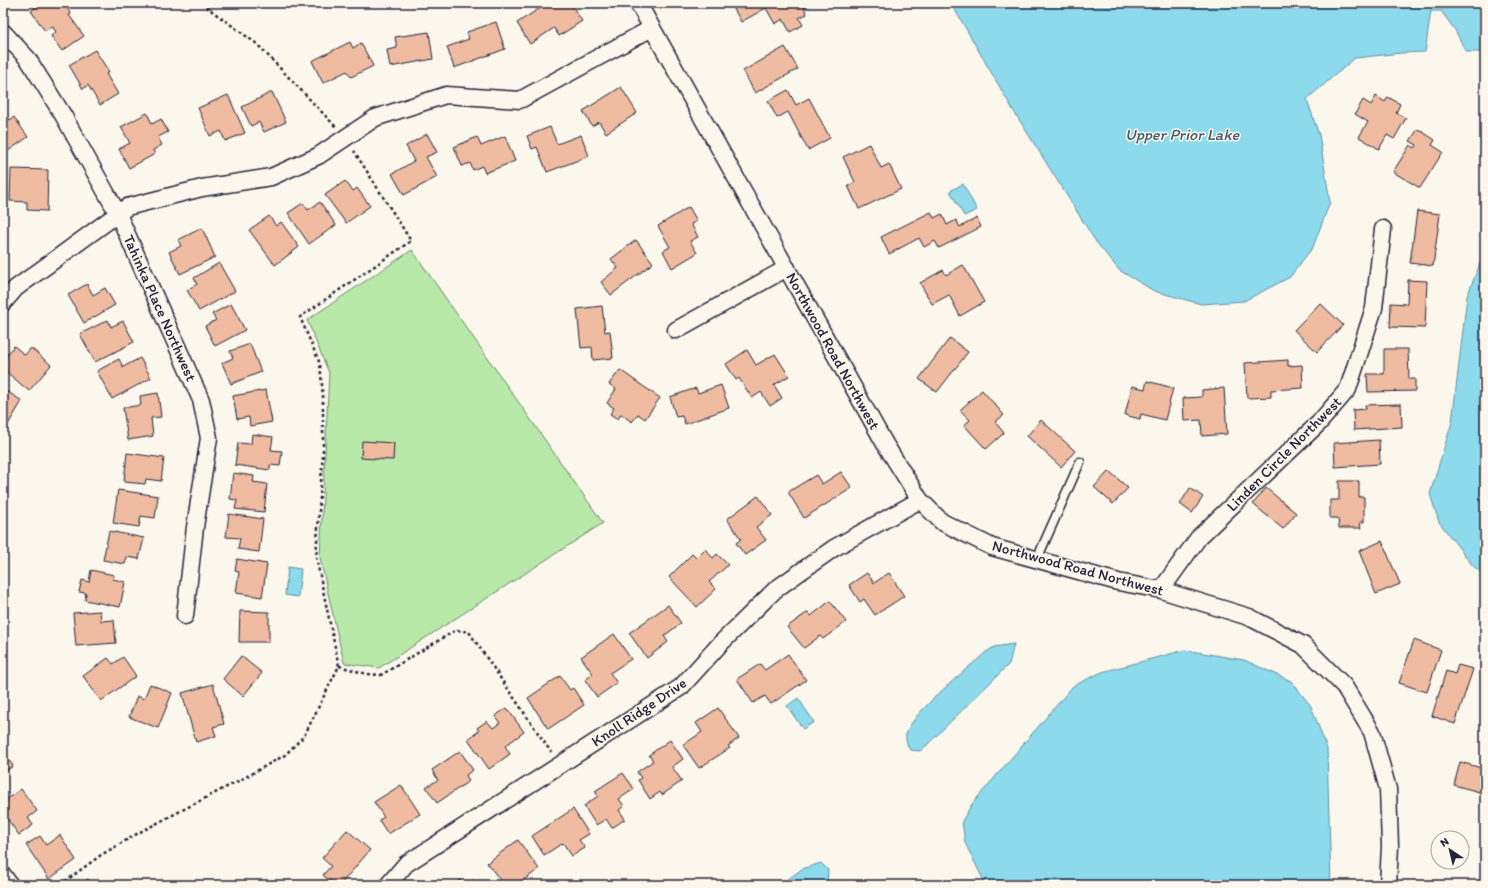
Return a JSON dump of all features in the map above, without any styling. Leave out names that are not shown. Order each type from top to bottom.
[{"type":"street","name":"Northwood Road Northwest","points":[[638,3],[664,52],[885,444],[920,500],[942,522],[992,547],[1038,558],[1118,582],[1161,590],[1249,617],[1304,645],[1344,686],[1372,732],[1388,789],[1390,846],[1388,885]]},
{"type":"street","points":[[3,303],[16,288],[127,207],[202,188],[271,177],[318,156],[375,118],[446,95],[520,100],[652,28]]},
{"type":"street","name":"Tahinka Place Northwest","points":[[3,32],[28,60],[64,115],[118,214],[201,400],[208,438],[195,527],[185,616]]},
{"type":"street","name":"Linden Circle Northwest","points":[[1161,590],[1199,537],[1319,423],[1348,389],[1374,308],[1384,229]]},
{"type":"street","points":[[676,330],[787,268]]},
{"type":"street","name":"Knoll Ridge Drive","points":[[388,885],[406,864],[682,687],[721,644],[776,588],[834,548],[920,500]]},
{"type":"street","points":[[3,875],[10,885]]},
{"type":"lane","points":[[1038,558],[1080,462]]},
{"type":"path","points":[[60,885],[101,855],[142,830],[244,778],[285,755],[304,736],[339,666],[316,557],[322,452],[323,396],[320,364],[300,317],[411,240],[346,138],[257,44],[201,3]]},
{"type":"path","points":[[339,666],[367,674],[381,675],[456,630],[469,632],[560,765]]},
{"type":"green space","points":[[412,250],[603,523],[379,668],[344,663],[320,558],[329,373],[307,320]]},
{"type":"water","name":"Upper Prior Lake","points":[[951,3],[1485,3],[1485,55],[1480,52],[1466,52],[1455,30],[1441,11],[1431,11],[1425,52],[1355,58],[1307,99],[1319,135],[1330,202],[1313,247],[1290,277],[1244,301],[1201,304],[1154,291],[1119,270],[1096,242],[1013,110]]},
{"type":"water","points":[[963,184],[977,210],[964,216],[950,191]]},
{"type":"water","points":[[1485,251],[1485,575],[1473,566],[1439,522],[1430,494],[1452,422],[1467,296]]},
{"type":"water","points":[[288,567],[301,569],[298,597],[285,595]]},
{"type":"water","points":[[1014,644],[1009,664],[920,751],[910,750],[907,745],[906,735],[908,729],[922,710],[986,652],[994,647]]},
{"type":"water","points":[[1185,650],[1244,660],[1291,681],[1311,706],[1327,749],[1331,885],[986,885],[965,843],[962,821],[972,804],[1073,686],[1102,672]]},
{"type":"water","points":[[798,698],[814,722],[803,729],[787,706]]},
{"type":"water","points":[[821,863],[828,870],[827,885],[780,885],[802,869]]},
{"type":"building","points":[[42,3],[64,3],[71,14],[69,15],[84,36],[62,51],[51,36],[56,32],[52,26],[45,31],[31,11]]},
{"type":"building","points":[[548,3],[570,3],[582,21],[559,36],[554,28],[530,44],[517,23]]},
{"type":"building","points":[[741,3],[813,3],[804,8],[807,14],[799,18],[803,25],[790,32],[783,19],[775,24],[766,8],[741,22],[733,7]]},
{"type":"building","points":[[496,22],[505,49],[454,68],[447,47],[469,39],[467,32]]},
{"type":"building","points":[[429,32],[433,59],[390,67],[387,50],[397,48],[395,37]]},
{"type":"building","points":[[350,42],[353,48],[361,43],[373,66],[351,77],[347,71],[323,83],[312,61]]},
{"type":"building","points":[[785,47],[798,69],[755,93],[743,71]]},
{"type":"building","points":[[95,50],[109,72],[106,74],[118,94],[100,105],[88,85],[83,89],[69,65]]},
{"type":"building","points":[[621,87],[637,113],[606,133],[599,122],[592,126],[583,111]]},
{"type":"building","points":[[788,90],[796,105],[809,98],[830,138],[808,150],[788,112],[777,118],[768,101]]},
{"type":"building","points":[[272,92],[286,122],[264,132],[259,122],[251,126],[242,107]]},
{"type":"building","points":[[228,95],[245,133],[225,141],[221,131],[210,136],[198,108]]},
{"type":"building","points":[[1376,96],[1385,102],[1388,97],[1400,104],[1396,113],[1406,118],[1394,139],[1387,135],[1379,149],[1359,137],[1368,122],[1355,114],[1363,100],[1371,105]]},
{"type":"building","points":[[3,110],[10,120],[14,117],[28,137],[8,151],[3,143]]},
{"type":"building","points":[[147,113],[152,124],[161,119],[168,132],[158,137],[162,145],[153,150],[155,154],[129,168],[119,149],[130,143],[121,127]]},
{"type":"building","points":[[550,127],[557,144],[581,135],[589,156],[547,172],[537,147],[532,149],[527,136]]},
{"type":"building","points":[[1418,129],[1435,140],[1432,145],[1443,152],[1420,188],[1393,172],[1410,145],[1415,148],[1417,145],[1410,141]]},
{"type":"building","points":[[427,134],[437,152],[426,157],[437,177],[404,195],[392,174],[414,161],[406,146]]},
{"type":"building","points":[[505,136],[515,161],[485,173],[482,166],[473,170],[470,163],[462,166],[454,147],[477,137],[481,146]]},
{"type":"building","points":[[869,144],[881,168],[889,164],[901,189],[859,209],[848,186],[855,182],[843,157]]},
{"type":"building","points":[[11,169],[48,170],[47,211],[27,210],[27,202],[10,201]]},
{"type":"building","points":[[345,181],[353,191],[357,188],[370,206],[346,223],[325,195]]},
{"type":"building","points":[[320,202],[336,225],[309,244],[288,213],[303,203],[308,210]]},
{"type":"building","points":[[689,207],[697,221],[691,224],[698,237],[690,241],[697,253],[672,268],[663,251],[670,247],[658,226]]},
{"type":"building","points":[[1417,211],[1440,214],[1433,266],[1410,263]]},
{"type":"building","points":[[931,212],[934,218],[942,214],[947,225],[956,220],[960,227],[977,218],[981,227],[939,248],[935,241],[924,247],[919,238],[889,254],[881,237]]},
{"type":"building","points":[[269,216],[276,226],[281,222],[299,247],[275,265],[249,230]]},
{"type":"building","points":[[202,228],[215,257],[180,274],[169,252],[181,246],[178,240]]},
{"type":"building","points":[[636,240],[653,263],[611,295],[601,282],[618,268],[611,259]]},
{"type":"building","points":[[219,263],[235,291],[199,311],[187,290],[197,284],[194,278]]},
{"type":"building","points":[[963,265],[984,302],[960,316],[949,295],[932,304],[920,283],[943,270],[946,275]]},
{"type":"building","points":[[1408,280],[1427,281],[1425,328],[1390,327],[1391,303],[1407,304]]},
{"type":"building","points":[[87,284],[93,295],[105,288],[115,305],[84,323],[68,295]]},
{"type":"building","points":[[1320,303],[1343,325],[1317,352],[1294,330]]},
{"type":"building","points":[[231,304],[245,330],[215,346],[205,326],[216,320],[212,314]]},
{"type":"building","points":[[602,306],[605,332],[610,331],[613,358],[593,360],[592,347],[581,348],[577,309]]},
{"type":"building","points":[[108,320],[111,327],[123,321],[134,342],[95,362],[80,334]]},
{"type":"building","points":[[950,338],[968,352],[937,392],[919,379]]},
{"type":"building","points":[[250,344],[261,372],[231,384],[222,363],[233,358],[230,351]]},
{"type":"building","points":[[14,346],[25,355],[31,348],[51,365],[29,391],[3,369],[3,360]]},
{"type":"building","points":[[1384,349],[1408,349],[1409,379],[1415,379],[1415,391],[1368,392],[1367,374],[1384,374]]},
{"type":"building","points":[[747,350],[756,365],[775,354],[789,376],[774,385],[782,398],[770,406],[761,392],[752,398],[739,378],[736,380],[726,364]]},
{"type":"building","points":[[140,358],[151,378],[112,399],[97,371],[119,359],[123,367]]},
{"type":"building","points":[[1288,360],[1288,366],[1302,365],[1303,388],[1271,390],[1271,397],[1247,398],[1245,363]]},
{"type":"building","points":[[620,370],[660,398],[645,419],[638,414],[632,422],[621,414],[618,419],[610,414],[614,408],[607,403],[616,389],[609,384]]},
{"type":"building","points":[[1147,381],[1173,388],[1165,420],[1141,414],[1140,419],[1125,415],[1132,386],[1145,389]]},
{"type":"building","points":[[721,385],[729,408],[685,424],[682,416],[676,417],[670,397],[696,388],[698,393]]},
{"type":"building","points":[[1224,388],[1227,434],[1202,436],[1201,420],[1184,421],[1183,398],[1202,397],[1202,390]]},
{"type":"building","points":[[3,389],[22,401],[6,428],[3,426]]},
{"type":"building","points":[[266,390],[272,422],[250,426],[249,417],[237,419],[233,396]]},
{"type":"building","points":[[982,390],[1004,415],[995,422],[1004,433],[986,449],[964,425],[970,420],[960,410]]},
{"type":"building","points":[[158,393],[161,417],[151,418],[153,436],[128,440],[123,408],[141,405],[140,396]]},
{"type":"building","points":[[1401,404],[1402,427],[1354,430],[1353,410],[1366,409],[1365,405]]},
{"type":"building","points":[[1041,420],[1075,451],[1061,467],[1027,436]]},
{"type":"building","points":[[252,434],[273,437],[271,450],[282,451],[280,466],[270,465],[270,470],[235,465],[238,443],[251,444]]},
{"type":"building","points":[[1379,440],[1380,464],[1335,467],[1334,443]]},
{"type":"building","points":[[362,441],[394,443],[393,460],[361,458]]},
{"type":"building","points":[[127,453],[164,458],[161,481],[146,479],[145,484],[124,482]]},
{"type":"building","points":[[1109,471],[1128,488],[1113,504],[1094,487]]},
{"type":"building","points":[[841,472],[852,488],[804,518],[788,492],[816,475],[822,484]]},
{"type":"building","points":[[233,473],[254,476],[253,482],[267,484],[264,512],[235,509],[237,500],[230,499]]},
{"type":"building","points":[[1339,481],[1359,481],[1359,497],[1364,497],[1364,522],[1360,522],[1361,528],[1339,528],[1338,518],[1330,518],[1330,500],[1339,500]]},
{"type":"building","points":[[1190,488],[1203,497],[1192,513],[1180,504]]},
{"type":"building","points":[[1266,488],[1296,513],[1283,529],[1253,504]]},
{"type":"building","points":[[118,490],[158,496],[155,518],[141,516],[139,527],[113,523]]},
{"type":"building","points":[[758,496],[772,515],[756,527],[766,540],[745,555],[736,543],[741,539],[727,519]]},
{"type":"building","points":[[229,514],[263,519],[259,552],[238,549],[240,538],[226,537]]},
{"type":"building","points":[[109,531],[144,538],[139,559],[127,557],[125,564],[103,560]]},
{"type":"building","points":[[1382,541],[1400,584],[1376,594],[1359,551]]},
{"type":"building","points":[[705,549],[713,558],[717,554],[728,565],[709,582],[716,589],[697,607],[669,577],[692,554],[696,558]]},
{"type":"building","points":[[237,559],[267,564],[262,597],[236,593],[239,572],[235,571]]},
{"type":"building","points":[[91,570],[114,575],[113,579],[125,582],[120,607],[85,600],[86,593],[79,592],[82,580],[89,582]]},
{"type":"building","points":[[867,573],[874,583],[889,573],[904,596],[875,615],[864,599],[860,602],[849,585]]},
{"type":"building","points":[[830,601],[846,622],[823,639],[820,636],[804,648],[787,627],[808,612],[811,616]]},
{"type":"building","points":[[668,605],[681,623],[664,636],[668,642],[647,658],[629,633]]},
{"type":"building","points":[[100,611],[101,621],[114,620],[116,643],[76,646],[73,613]]},
{"type":"building","points":[[240,611],[269,612],[269,642],[239,642]]},
{"type":"building","points":[[614,634],[631,659],[610,673],[617,683],[597,697],[585,680],[593,674],[581,657]]},
{"type":"building","points":[[1414,640],[1441,650],[1427,692],[1399,683]]},
{"type":"building","points":[[788,654],[806,680],[771,704],[765,696],[753,703],[737,679],[760,664],[765,670]]},
{"type":"building","points":[[241,656],[262,673],[243,696],[223,679]]},
{"type":"building","points":[[123,657],[136,676],[101,701],[83,676],[108,658],[113,664]]},
{"type":"building","points":[[1458,665],[1473,669],[1455,724],[1432,716],[1446,671],[1455,674]]},
{"type":"building","points":[[560,676],[570,690],[573,688],[584,705],[548,729],[528,698]]},
{"type":"building","points":[[150,684],[172,693],[158,728],[129,717],[137,696],[144,699]]},
{"type":"building","points":[[213,684],[224,724],[213,727],[216,736],[196,742],[182,693]]},
{"type":"building","points":[[507,708],[524,732],[505,746],[510,754],[489,769],[468,739],[479,731],[477,728],[487,721],[493,728],[500,723],[495,716]]},
{"type":"building","points":[[718,708],[739,738],[728,746],[730,748],[699,768],[683,745],[702,732],[696,723]]},
{"type":"building","points":[[670,740],[683,759],[672,767],[682,781],[662,795],[660,792],[650,799],[638,780],[641,778],[637,772],[653,761],[649,755]]},
{"type":"building","points":[[460,751],[473,770],[466,775],[469,781],[437,803],[426,787],[438,780],[432,770]]},
{"type":"building","points":[[3,752],[13,766],[3,773]]},
{"type":"building","points":[[1460,762],[1485,769],[1485,803],[1481,802],[1483,793],[1454,785]]},
{"type":"building","points":[[623,773],[634,789],[619,799],[624,806],[619,810],[625,819],[612,828],[606,819],[596,825],[584,806],[598,796],[595,791]]},
{"type":"building","points":[[401,785],[420,814],[388,834],[379,820],[384,817],[374,802]]},
{"type":"building","points":[[21,789],[37,811],[28,818],[33,825],[19,835],[3,813],[3,802]]},
{"type":"building","points":[[573,809],[589,834],[579,840],[585,848],[572,856],[563,843],[544,855],[532,836]]},
{"type":"building","points":[[347,830],[370,850],[340,885],[334,885],[323,875],[331,866],[322,858]]},
{"type":"building","points":[[60,835],[76,860],[49,879],[26,845],[40,836],[46,845]]},
{"type":"building","points":[[518,840],[539,869],[517,885],[504,885],[487,863]]},
{"type":"building","points":[[88,879],[92,885],[78,885]]},
{"type":"building","points":[[460,880],[463,885],[453,885]]},
{"type":"building","points":[[473,880],[477,885],[466,885]]}]
